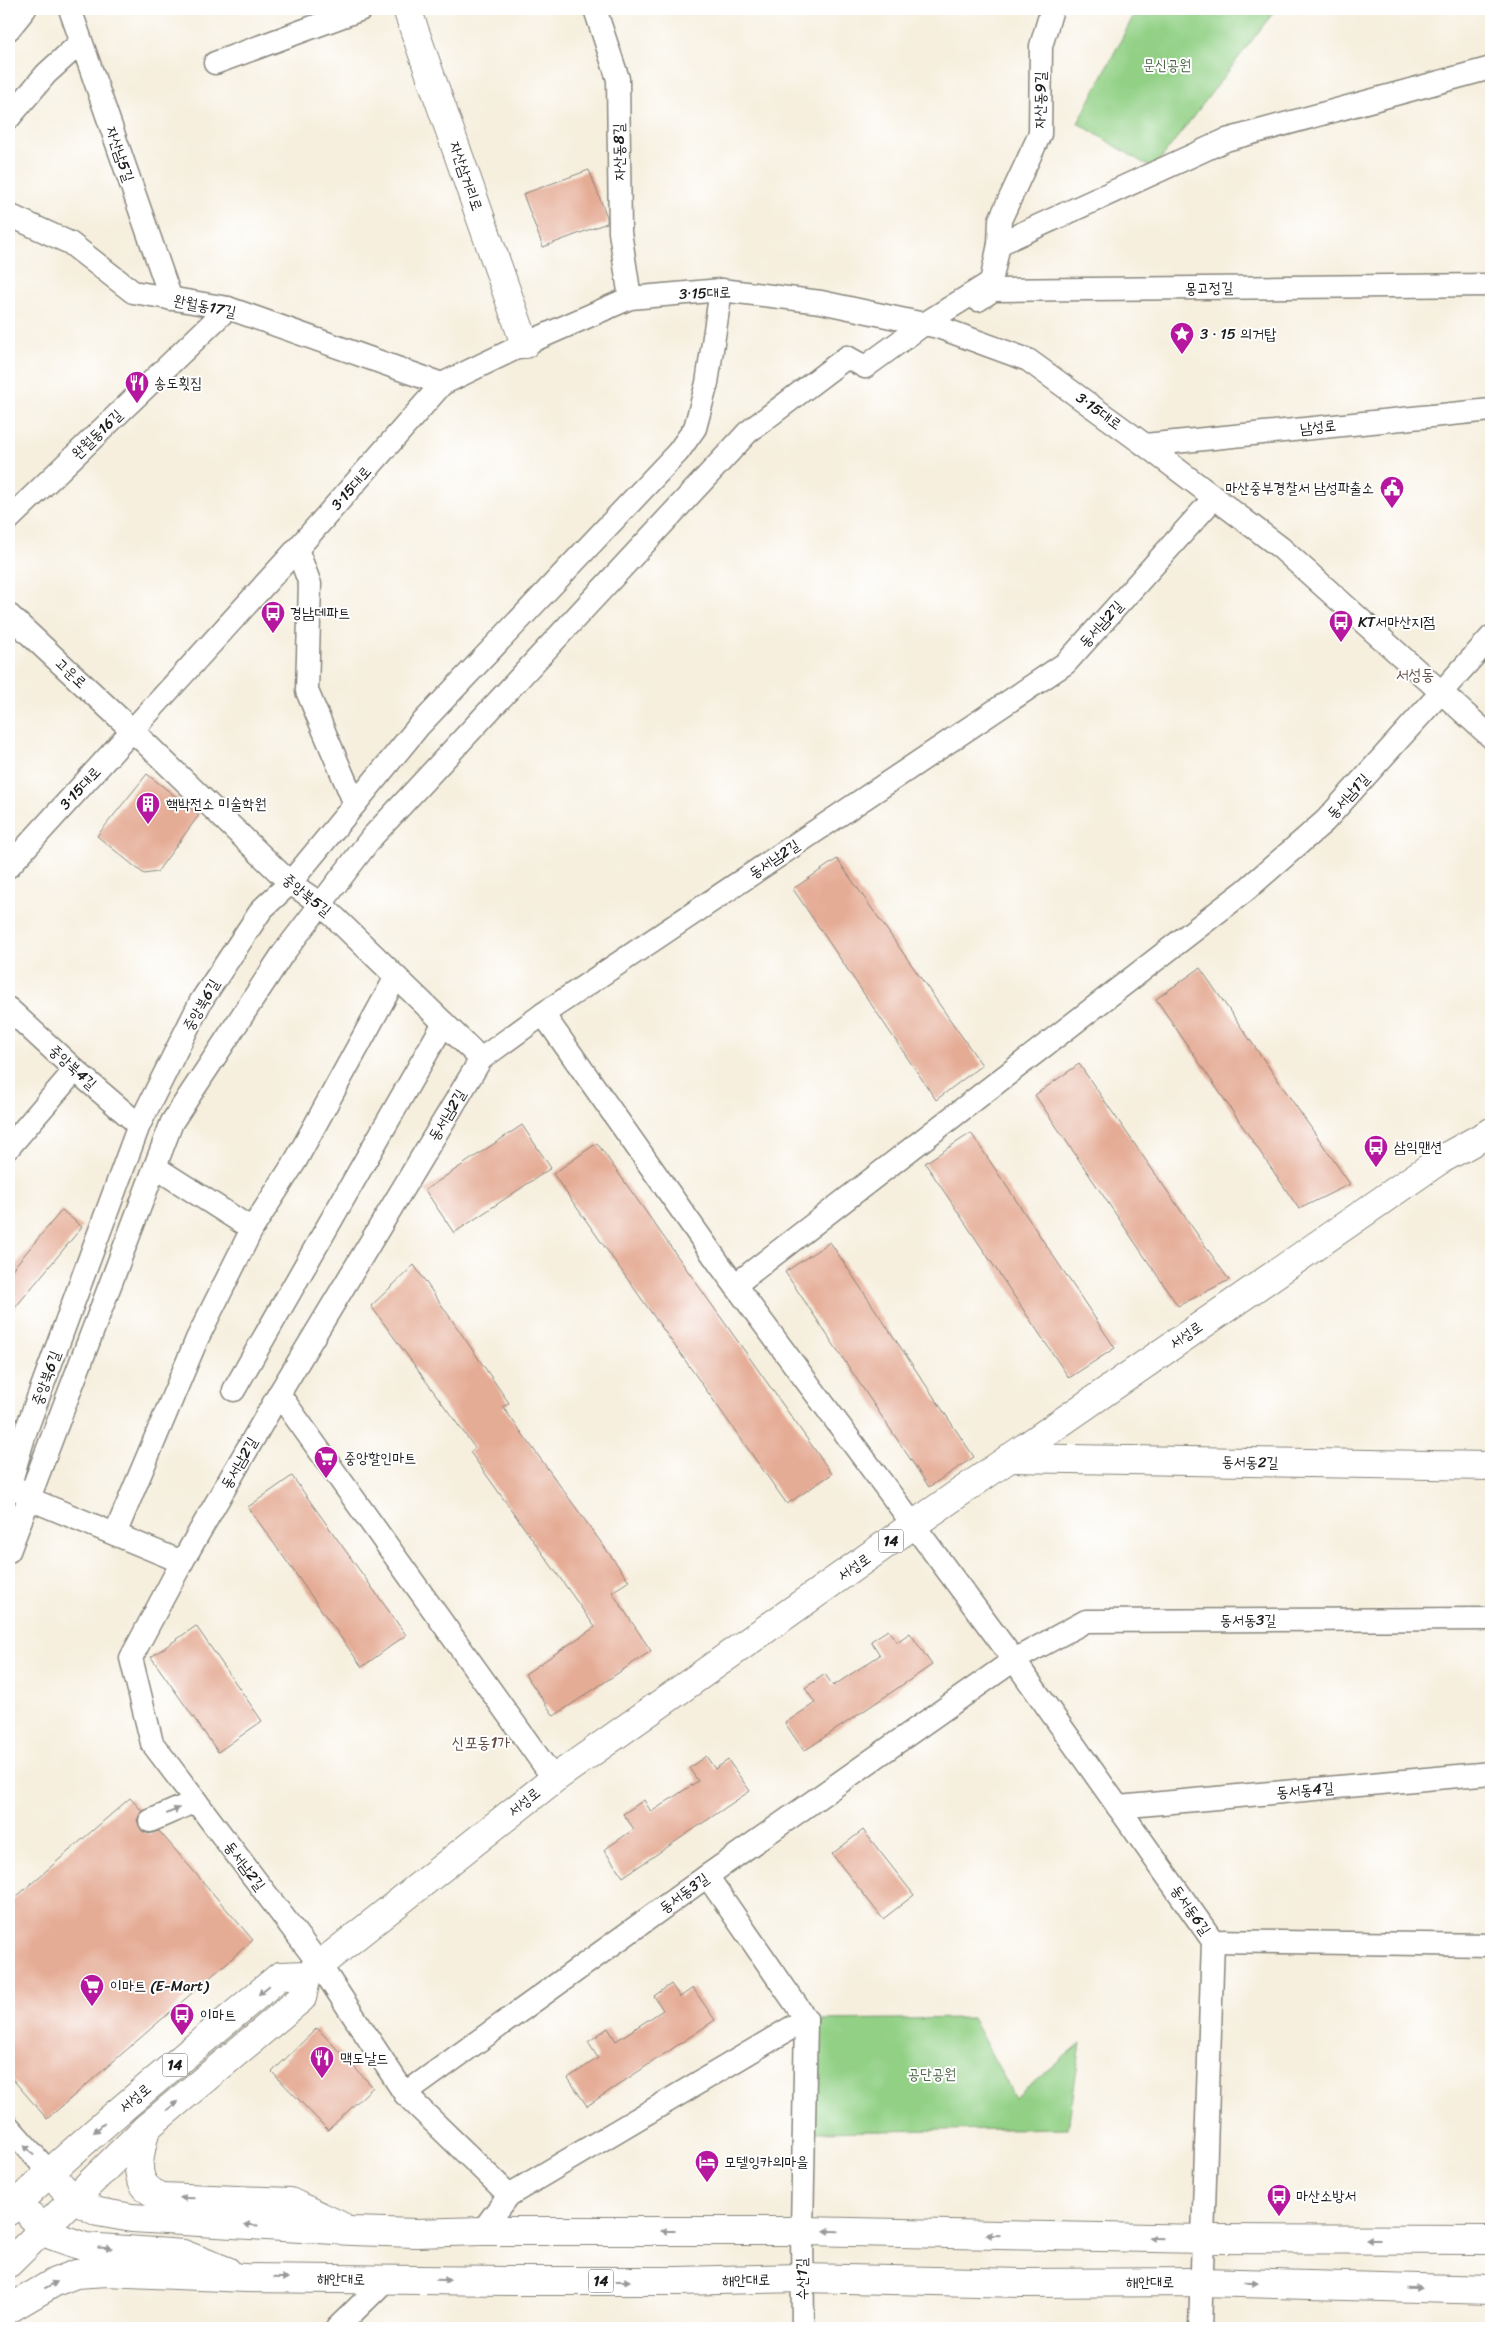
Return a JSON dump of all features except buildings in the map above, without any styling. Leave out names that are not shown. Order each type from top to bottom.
[{"type":"main road","name":"자산삼거리로","points":[[407,9],[525,344]]},
{"type":"main road","name":"서성로","points":[[73,2199],[146,2128],[302,1998],[314,1970],[554,1779],[913,1525],[1440,1160],[1491,1132]]},
{"type":"main road","name":"동서동2길","points":[[1009,1458],[1491,1466]]},
{"type":"main road","name":"서성로","points":[[13,2206],[49,2172],[280,1976],[314,1970]]},
{"type":"main road","points":[[146,2128],[138,2166],[142,2181],[149,2193],[162,2198],[290,2202],[352,2231]]},
{"type":"main road","points":[[49,2172],[73,2199],[98,2212],[132,2218],[352,2231],[416,2233],[482,2231],[802,2231],[1204,2239],[1491,2240]]},
{"type":"main road","name":"14","points":[[9,2263],[73,2199]]},
{"type":"main road","points":[[13,2206],[51,2235],[85,2247],[184,2254],[246,2278]]},
{"type":"main road","name":"해안대로","points":[[9,2309],[55,2282],[76,2274],[106,2272],[246,2278],[678,2282],[802,2278],[1022,2283],[1202,2282],[1491,2290]]},
{"type":"street","points":[[9,28],[25,9]]},
{"type":"street","name":"자산남5길","points":[[70,9],[171,299]]},
{"type":"street","points":[[215,63],[362,9]]},
{"type":"street","name":"자산동8길","points":[[596,9],[618,79],[620,232],[630,298]]},
{"type":"street","name":"자산동9길","points":[[931,326],[991,282],[999,244],[1000,220],[1040,134],[1041,46],[1052,9]]},
{"type":"street","points":[[9,118],[46,74],[81,42]]},
{"type":"street","points":[[999,244],[1226,140],[1491,68]]},
{"type":"street","name":"완월동17길","points":[[9,215],[70,243],[133,292],[228,308],[442,384]]},
{"type":"street","name":"몽고정길","points":[[931,326],[993,290],[1491,285]]},
{"type":"street","name":"3·15대로","points":[[9,866],[297,549],[442,384],[525,344],[630,298],[722,290],[820,302],[931,326],[1028,360],[1146,445],[1281,548],[1491,737]]},
{"type":"street","name":"중앙북6길","points":[[14,1488],[25,1433],[139,1125],[201,1001],[262,910],[290,883],[418,727],[678,452],[696,428],[707,383],[722,290]]},
{"type":"street","name":"완월동16길","points":[[9,519],[228,308]]},
{"type":"street","points":[[9,1551],[14,1488],[155,1167],[172,1122],[282,956],[321,904],[372,837],[748,432],[847,357],[865,367],[931,326]]},
{"type":"street","name":"남성로","points":[[1146,445],[1491,410]]},
{"type":"street","name":"동서남2길","points":[[314,1970],[196,1801],[152,1742],[131,1658],[182,1562],[279,1394],[481,1059],[543,1014],[1066,663],[1215,497]]},
{"type":"street","points":[[297,549],[310,584],[307,691],[355,804]]},
{"type":"street","name":"고운로","points":[[9,616],[133,731]]},
{"type":"street","name":"동서남1길","points":[[736,1286],[1246,890],[1325,821],[1491,637]]},
{"type":"street","name":"중앙북5길","points":[[133,731],[290,883],[321,904],[481,1059]]},
{"type":"street","points":[[115,1534],[197,1339],[252,1229],[296,1160],[396,977]]},
{"type":"street","name":"중앙북4길","points":[[9,1008],[75,1070],[139,1125]]},
{"type":"street","name":"동서동6길","points":[[543,1014],[736,1286],[1014,1660],[1213,1942],[1200,2328]]},
{"type":"street","points":[[234,1390],[444,1023]]},
{"type":"street","points":[[9,1147],[75,1070]]},
{"type":"street","points":[[155,1167],[252,1229]]},
{"type":"street","points":[[279,1394],[554,1779]]},
{"type":"street","points":[[14,1488],[37,1502],[182,1562]]},
{"type":"street","name":"동서동3길","points":[[405,2094],[707,1876],[1014,1660],[1086,1621],[1491,1619]]},
{"type":"street","name":"동서동4길","points":[[1118,1807],[1491,1773]]},
{"type":"street","points":[[150,1822],[196,1801]]},
{"type":"street","points":[[482,2231],[509,2196],[806,2019],[707,1876]]},
{"type":"street","points":[[1213,1942],[1491,1945]]},
{"type":"street","points":[[314,1970],[405,2094],[509,2196]]},
{"type":"street","name":"수산1길","points":[[803,2328],[802,2231],[806,2019]]},
{"type":"street","points":[[9,2127],[49,2172]]},
{"type":"street","points":[[337,2328],[386,2279]]},
{"type":"green space","name":"문신공원","points":[[1137,9],[1276,9],[1153,169],[1078,123]]},
{"type":"green space","points":[[1491,22],[1491,78],[1478,80]]},
{"type":"green space","name":"공단공원","points":[[972,2018],[1015,2098],[1081,2043],[1068,2128],[812,2132],[820,2020]]},
{"type":"place","name":"3ㆍ15 의거탑","points":[[1182,355]]},
{"type":"place","name":"송도횟집","points":[[137,404]]},
{"type":"place","name":"마산중부경찰서 남성파출소","points":[[1392,509]]},
{"type":"place","name":"경남데파트","points":[[273,634]]},
{"type":"place","name":"KT서마산지점","points":[[1341,643]]},
{"type":"place","name":"핵박전소 미술학원","points":[[148,825]]},
{"type":"place","name":"삼익맨션","points":[[1376,1168]]},
{"type":"place","name":"중앙할인마트","points":[[326,1479]]},
{"type":"place","name":"이마트 (E-Mart)","points":[[92,2007]]},
{"type":"place","name":"이마트","points":[[182,2036]]},
{"type":"place","name":"맥도날드","points":[[322,2079]]},
{"type":"place","name":"모텔잉카의마을","points":[[707,2183]]},
{"type":"place","name":"마산소방서","points":[[1279,2217]]},
{"type":"district","name":"서성동","points":[[1415,674]]},
{"type":"district","name":"신포동1가","points":[[481,1742]]}]
